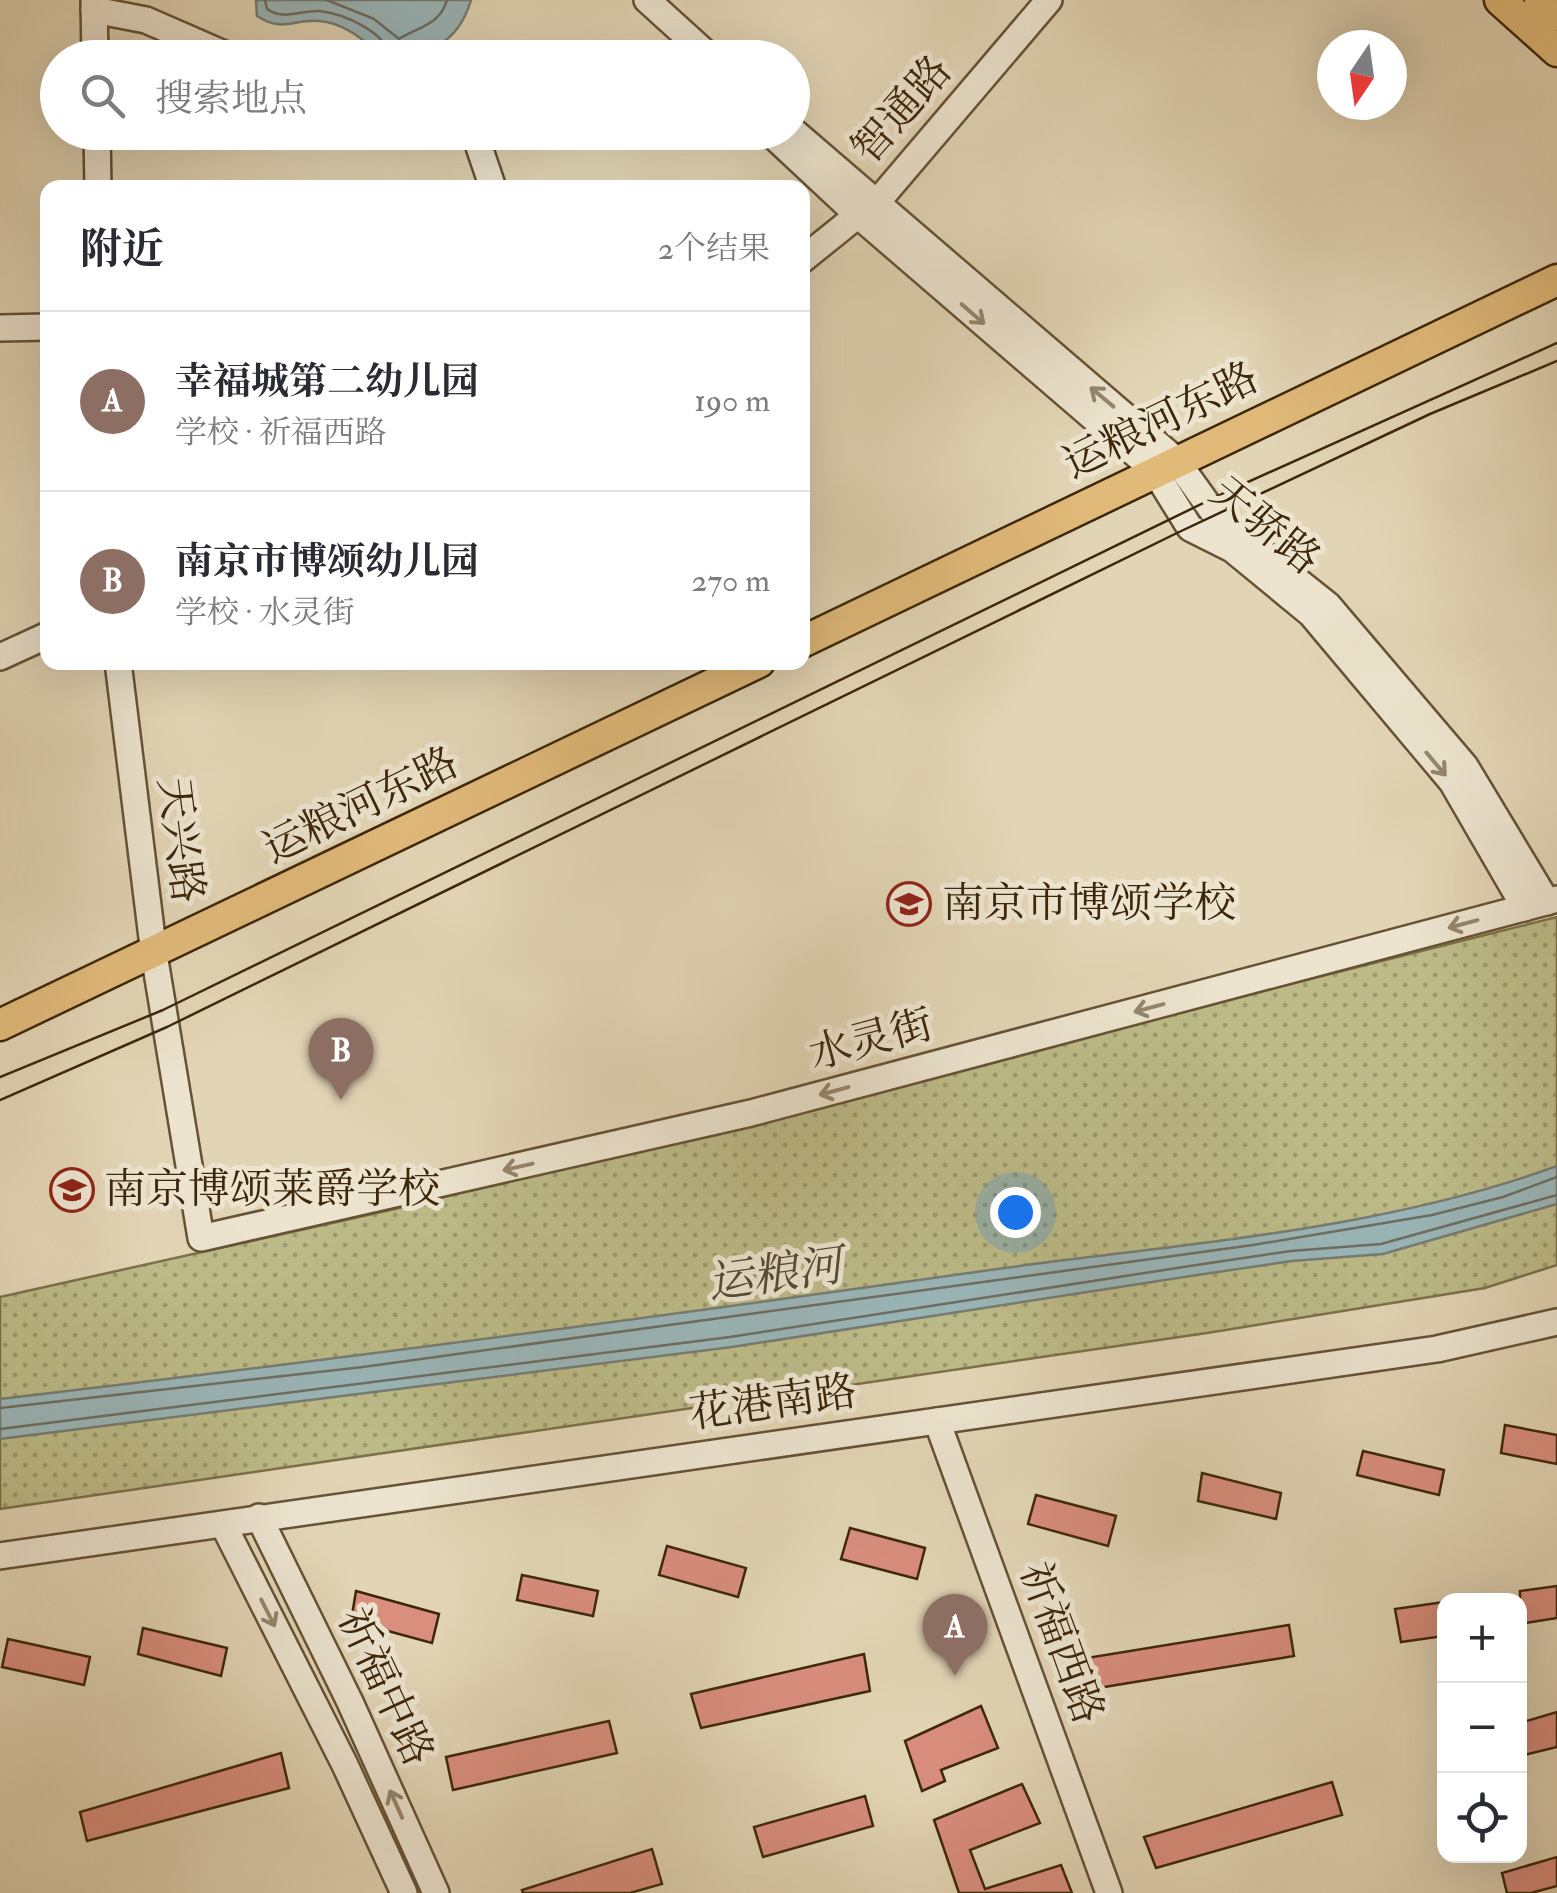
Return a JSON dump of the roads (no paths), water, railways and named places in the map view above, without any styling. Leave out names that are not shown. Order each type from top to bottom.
[{"type":"main road","points":[[1500,0],[1557,50]]},
{"type":"main road","points":[[1540,0],[1557,15]]},
{"type":"main road","name":"运粮河东路","points":[[810,638],[1557,280]]},
{"type":"main road","name":"运粮河东路","points":[[0,1025],[742,670]]},
{"type":"street","points":[[626,0],[669,40]]},
{"type":"street","points":[[647,0],[691,40]]},
{"type":"street","name":"智通路","points":[[810,254],[866,209],[1049,0]]},
{"type":"street","points":[[95,40],[94,5],[146,20],[192,40]]},
{"type":"street","name":"天骄路","points":[[810,149],[866,209]]},
{"type":"street","points":[[97,150],[98,180]]},
{"type":"street","points":[[480,150],[489,180]]},
{"type":"street","name":"天骄路","points":[[792,150],[1165,465],[1190,528],[1232,549],[1311,614],[1452,782],[1543,903]]},
{"type":"street","points":[[0,328],[40,327]]},
{"type":"street","points":[[0,657],[40,639]]},
{"type":"street","name":"天兴路","points":[[119,670],[154,954],[201,1238]]},
{"type":"street","name":"水灵街","points":[[201,1238],[751,1113],[1543,903]]},
{"type":"street","name":"花港南路","points":[[0,1556],[1437,1349],[1557,1322]]},
{"type":"street","name":"祈福西路","points":[[937,1420],[1109,1893]]},
{"type":"street","name":"祈福中路","points":[[259,1517],[350,1702],[436,1893]]},
{"type":"street","name":"祈福中路","points":[[224,1526],[345,1765],[404,1893]]},
{"type":"water","points":[[256,0],[471,0],[458,28],[446,40],[362,40],[328,22],[281,25],[257,16]]},
{"type":"water","points":[[1557,1166],[1557,1204],[1383,1254],[1292,1261],[732,1347],[0,1439],[0,1399],[499,1337],[1280,1232],[1421,1206]]},
{"type":"tram line","points":[[0,1077],[163,1010],[1228,491],[1557,343]]},
{"type":"tram line","points":[[0,1100],[167,1027],[1177,533],[1430,414],[1557,361]]},
{"type":"place","name":"南京市博颂学校","points":[[909,904]]},
{"type":"place","name":"南京市博颂幼儿园","points":[[341,1100]]},
{"type":"place","name":"南京博颂莱爵学校","points":[[72,1190]]},
{"type":"place","name":"幸福城第二幼儿园","points":[[955,1676]]},
{"type":"water label","name":"运粮河","points":[[775,1275]]}]
